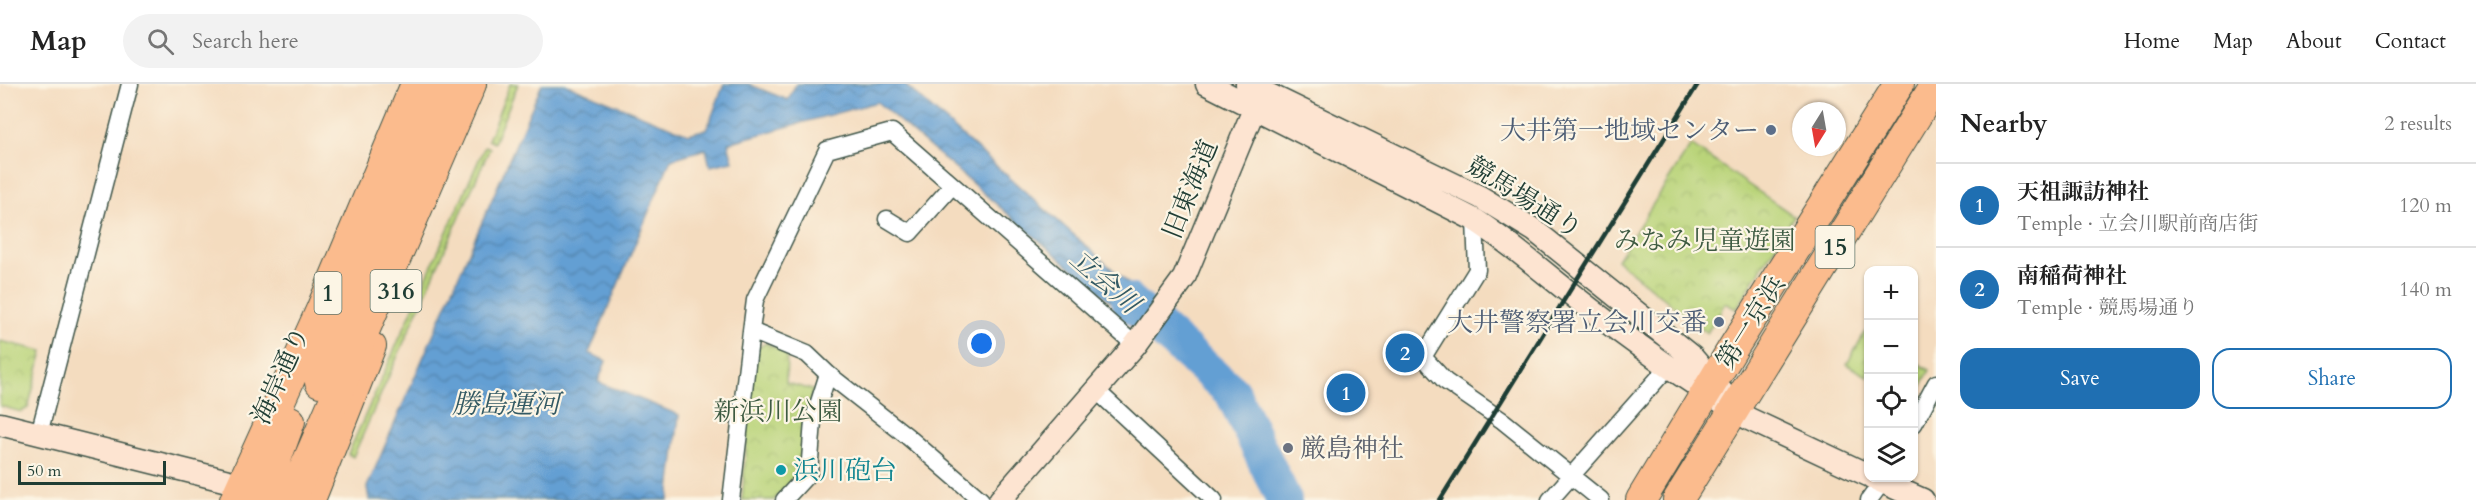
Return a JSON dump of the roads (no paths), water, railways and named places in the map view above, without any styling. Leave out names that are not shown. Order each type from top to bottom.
[{"type":"highway","name":"1","points":[[230,494],[321,310],[416,84]]},
{"type":"highway","points":[[283,500],[317,389],[446,84]]},
{"type":"highway","name":"1","points":[[291,500],[471,84]]},
{"type":"highway","name":"第一京浜","points":[[1641,500],[1900,84]]},
{"type":"highway","name":"第一京浜","points":[[1678,500],[1932,97]]},
{"type":"highway","points":[[261,500],[284,440],[321,310]]},
{"type":"main road","name":"海岸通り","points":[[230,494],[406,84]]},
{"type":"main road","name":"316","points":[[312,500],[378,332],[485,84]]},
{"type":"street","points":[[39,434],[130,84]]},
{"type":"street","name":"競馬場通り","points":[[1207,84],[1257,92],[1452,183],[1508,213],[1564,253],[1692,357],[1710,386]]},
{"type":"street","points":[[1900,84],[1932,97]]},
{"type":"street","name":"競馬場通り","points":[[1257,92],[1475,220],[1507,241],[1580,302],[1669,366],[1710,386]]},
{"type":"street","name":"旧東海道","points":[[1138,342],[1184,278],[1257,92]]},
{"type":"street","points":[[731,500],[755,300],[827,150],[892,132],[952,186],[1138,342],[1000,500]]},
{"type":"street","points":[[887,219],[910,234],[952,186]]},
{"type":"street","points":[[1475,220],[1477,270],[1423,357],[1445,381],[1503,421],[1601,500]]},
{"type":"street","points":[[750,331],[807,354],[828,374],[907,436],[981,500]]},
{"type":"street","points":[[1550,500],[1669,366]]},
{"type":"street","points":[[784,500],[809,473],[813,421],[828,374]]},
{"type":"street","points":[[1918,417],[1936,383]]},
{"type":"street","points":[[1710,386],[1735,410],[1749,419],[1864,472]]},
{"type":"street","points":[[1096,390],[1214,500]]},
{"type":"street","points":[[0,424],[230,494]]},
{"type":"street","points":[[1869,500],[1876,482]]},
{"type":"street","points":[[1885,482],[1923,500]]},
{"type":"water","name":"勝島運河","points":[[542,84],[565,84],[688,134],[707,129],[724,84],[748,84],[788,100],[796,84],[904,84],[1174,324],[1158,342],[877,102],[728,143],[733,161],[710,166],[706,149],[671,159],[589,353],[606,361],[598,382],[679,415],[669,500],[369,500],[367,487]]},
{"type":"waterway","name":"立会川","points":[[1129,301],[1232,392],[1284,500]]},
{"type":"railway","points":[[1440,500],[1698,84]]},
{"type":"place","name":"大井第一地域センター","points":[[1771,130]]},
{"type":"place","name":"大井警察署立会川交番","points":[[1719,322]]},
{"type":"place","name":"南稲荷神社","points":[[1405,353]]},
{"type":"place","name":"天祖諏訪神社","points":[[1346,393]]},
{"type":"place","name":"厳島神社","points":[[1288,448]]},
{"type":"place","name":"浜川砲台","points":[[781,470]]},
{"type":"park label","name":"みなみ児童遊園","points":[[1705,240]]},
{"type":"park label","name":"新浜川公園","points":[[778,411]]}]
